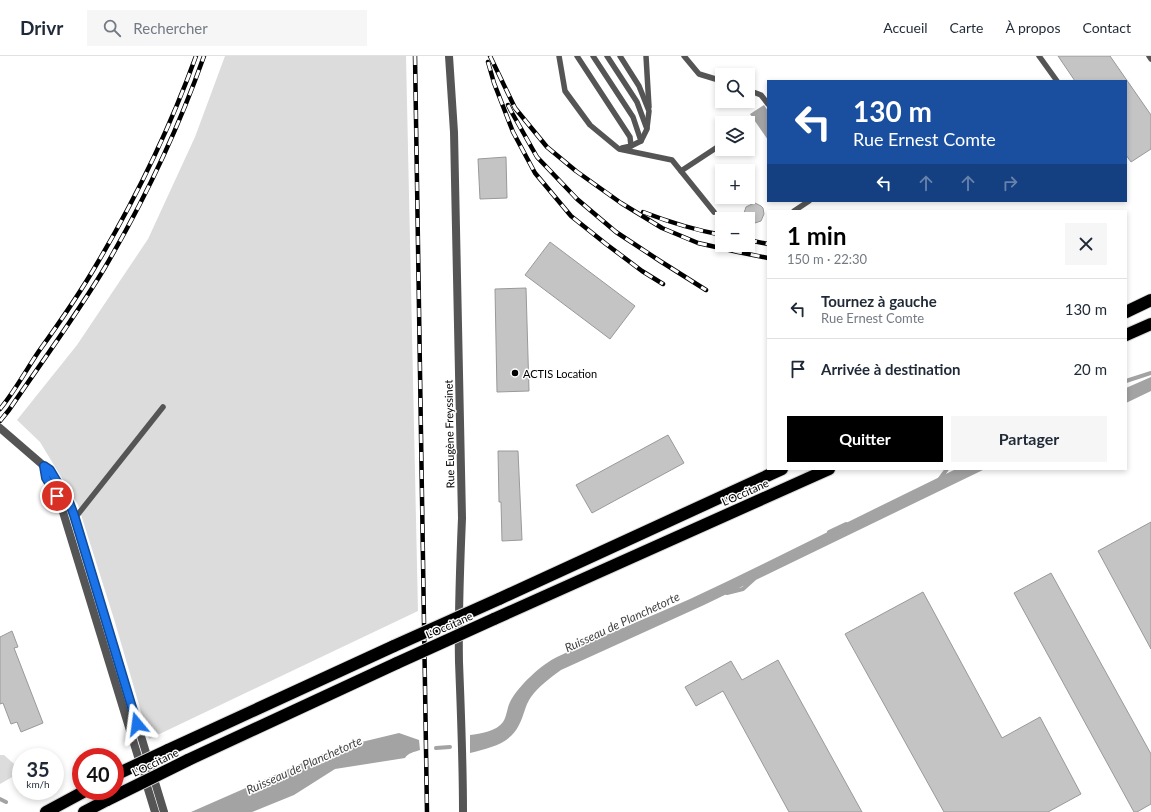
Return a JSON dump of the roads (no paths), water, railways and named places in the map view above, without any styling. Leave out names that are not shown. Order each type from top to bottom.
[{"type":"highway","points":[[1127,312],[1151,300]]},
{"type":"highway","points":[[1127,335],[1151,324]]},
{"type":"highway","name":"L'Occitane","points":[[124,771],[780,470]]},
{"type":"highway","name":"L'Occitane","points":[[84,812],[188,760],[397,663],[827,470]]},
{"type":"highway","points":[[46,812],[72,798]]},
{"type":"street","name":"Rue Eugène Freyssinet","points":[[449,56],[454,132],[462,511],[459,661],[464,812]]},
{"type":"street","points":[[0,428],[50,470],[69,502],[164,812]]},
{"type":"street","points":[[44,466],[46,478],[57,496],[63,512],[155,812]]},
{"type":"lane","points":[[559,56],[565,91],[590,125],[619,149],[672,160],[714,212]]},
{"type":"lane","points":[[576,56],[630,137],[631,146]]},
{"type":"lane","points":[[593,56],[633,117],[641,141]]},
{"type":"lane","points":[[607,56],[637,102],[647,128]]},
{"type":"lane","points":[[620,56],[639,86],[649,111]]},
{"type":"lane","points":[[619,149],[631,146],[641,141],[647,128],[649,111],[646,56]]},
{"type":"lane","points":[[684,56],[699,74],[715,79]]},
{"type":"lane","points":[[1039,56],[1056,80]]},
{"type":"lane","points":[[1148,56],[1151,59]]},
{"type":"lane","points":[[755,93],[761,95],[767,103]]},
{"type":"lane","points":[[681,171],[715,149]]},
{"type":"lane","points":[[796,210],[808,202]]},
{"type":"lane","points":[[75,518],[163,407]]},
{"type":"water","points":[[764,105],[767,110],[767,139],[755,121],[755,116],[751,116],[750,114]]},
{"type":"water","points":[[1151,377],[1151,391],[1127,403],[1127,388]]},
{"type":"water","points":[[954,470],[983,470],[704,605],[561,670],[534,693],[527,703],[519,725],[510,737],[498,744],[470,753],[470,735],[488,732],[497,728],[503,722],[510,702],[519,689],[531,676],[551,660],[690,599]]},
{"type":"water","points":[[399,733],[419,740],[420,750],[409,754],[405,758],[335,769],[294,795],[252,812],[191,812],[325,753],[349,745]]},
{"type":"waterway","name":"Ruisseau de Planchetorte","points":[[1127,381],[1151,373]]},
{"type":"waterway","name":"Ruisseau de Planchetorte","points":[[939,480],[946,470]]},
{"type":"waterway","name":"Ruisseau de Planchetorte","points":[[829,532],[846,524]]},
{"type":"waterway","name":"Ruisseau de Planchetorte","points":[[727,593],[743,589],[754,579]]},
{"type":"waterway","name":"Ruisseau de Planchetorte","points":[[436,748],[450,747]]},
{"type":"waterway","name":"Ruisseau de Planchetorte","points":[[0,799],[6,802]]},
{"type":"railway","points":[[0,409],[11,395],[77,296],[126,212],[164,135],[196,56]]},
{"type":"railway","points":[[0,421],[70,322],[119,243],[159,165],[183,111],[204,56]]},
{"type":"railway","points":[[415,56],[427,812]]},
{"type":"railway","points":[[490,56],[515,108],[547,147],[576,171],[621,203],[662,228],[698,243],[767,258]]},
{"type":"railway","points":[[488,62],[494,83],[513,132],[535,173],[571,216],[642,271],[663,284]]},
{"type":"railway","points":[[508,105],[537,157],[577,199],[616,232],[706,290]]},
{"type":"railway","points":[[643,212],[702,231],[715,234]]},
{"type":"railway","points":[[755,241],[767,244]]},
{"type":"place","name":"ACTIS Location","points":[[515,373]]}]
